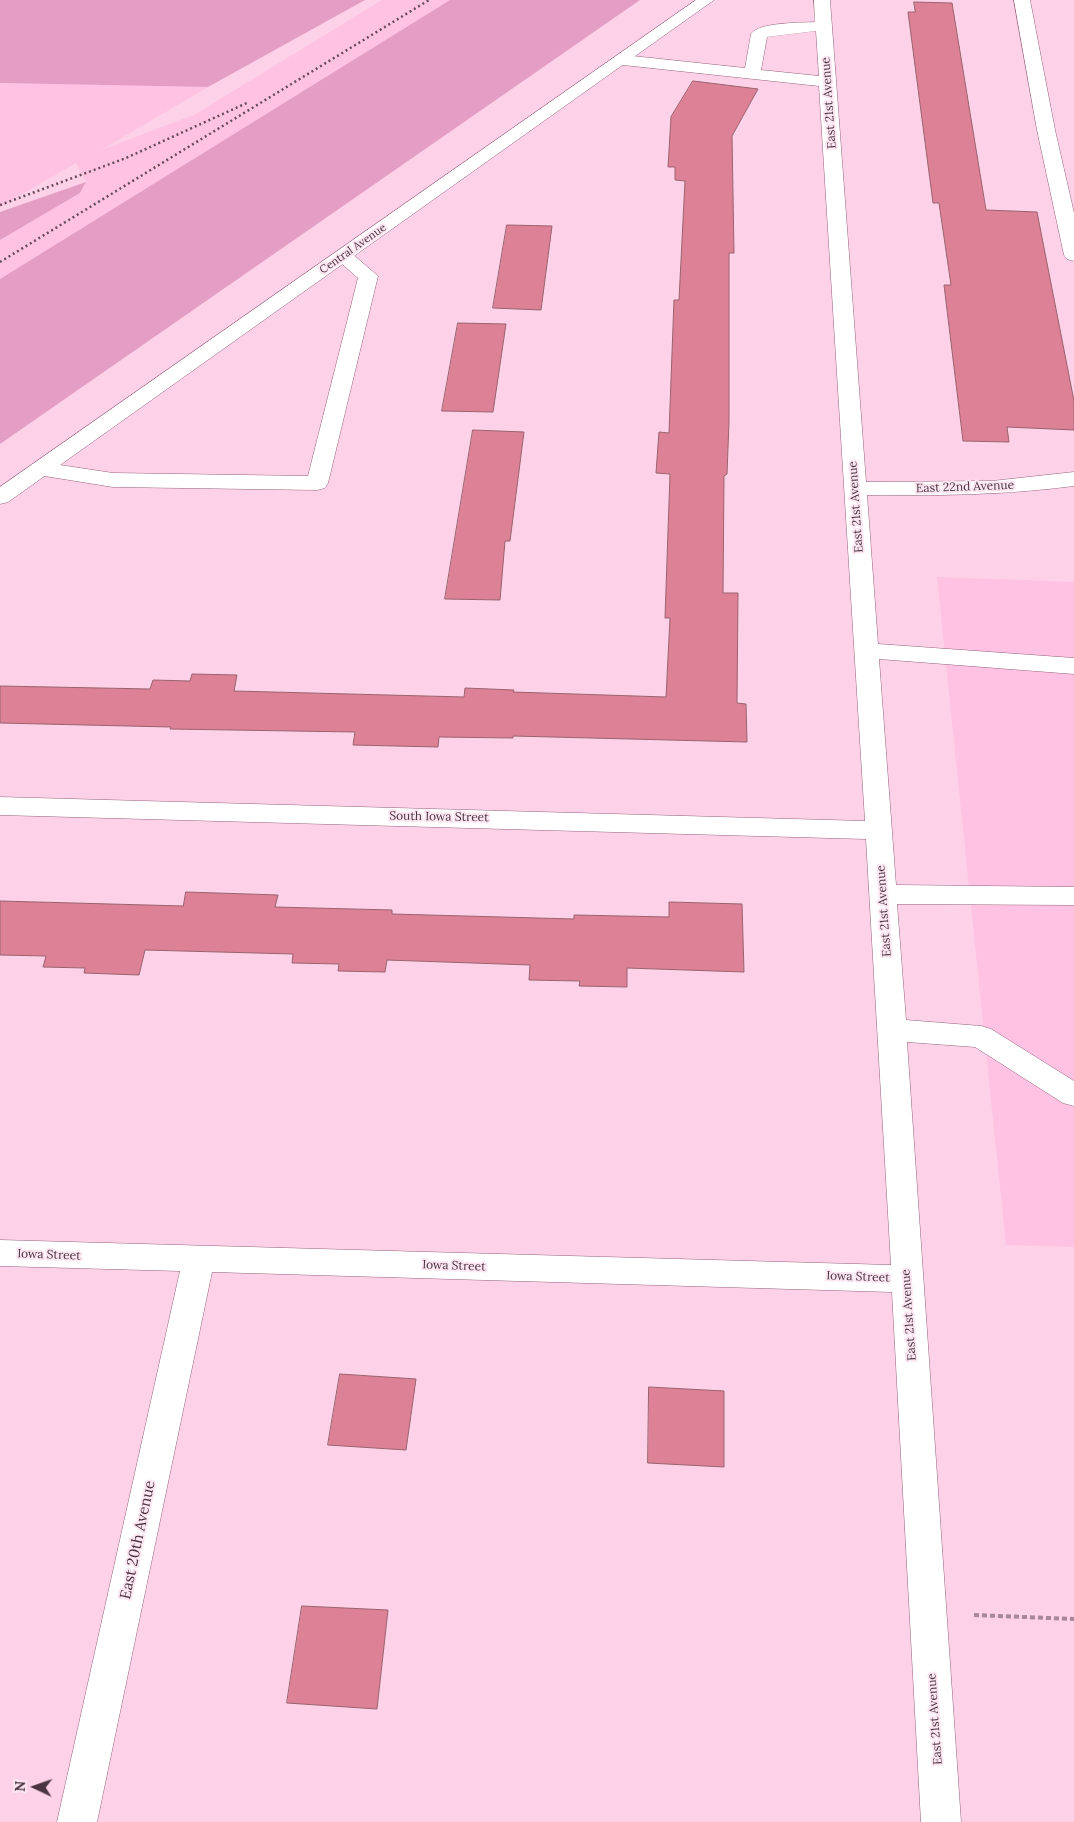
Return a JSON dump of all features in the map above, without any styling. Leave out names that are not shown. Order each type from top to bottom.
[{"type":"street","name":"Central Avenue","points":[[0,497],[706,0]]},
{"type":"street","name":"East 21st Avenue","points":[[822,0],[892,1030],[941,1822]]},
{"type":"street","points":[[1022,0],[1046,130],[1074,255]]},
{"type":"street","points":[[752,74],[759,34],[770,30],[824,26]]},
{"type":"street","points":[[623,60],[828,82]]},
{"type":"street","points":[[40,469],[113,480],[318,483],[368,276],[343,256]]},
{"type":"street","name":"East 22nd Avenue","points":[[855,488],[968,489],[1027,485],[1074,479]]},
{"type":"street","points":[[866,651],[1074,666]]},
{"type":"street","name":"South Iowa Street","points":[[0,806],[878,830]]},
{"type":"street","points":[[883,894],[1074,896]]},
{"type":"street","points":[[892,1030],[981,1037],[1074,1095]]},
{"type":"street","name":"Iowa Street","points":[[0,1253],[907,1279]]},
{"type":"street","name":"East 20th Avenue","points":[[77,1822],[199,1259]]},
{"type":"path","points":[[928,1613],[1074,1619]]},
{"type":"shaded area","points":[[0,0],[365,0],[208,87],[0,83]]},
{"type":"shaded area","points":[[382,0],[450,0],[0,279],[0,240],[80,193],[86,182],[76,163],[0,207],[0,83],[208,87],[101,150],[194,115]]},
{"type":"shaded area","points":[[450,0],[640,0],[0,444],[0,279]]},
{"type":"shaded area","points":[[86,182],[80,193],[0,240],[0,212]]},
{"type":"shaded area","points":[[937,577],[1074,582],[1074,1247],[1006,1245]]},
{"type":"building","points":[[914,2],[952,3],[986,210],[1037,212],[1074,401],[1074,430],[1007,427],[1009,442],[963,441],[944,285],[951,285],[939,203],[933,203],[908,12],[915,12]]},
{"type":"building","points":[[693,81],[758,89],[732,136],[734,253],[729,253],[729,422],[727,474],[724,476],[723,593],[738,593],[737,703],[746,704],[747,742],[513,736],[513,738],[439,737],[438,747],[353,745],[355,732],[170,729],[171,727],[0,723],[0,686],[150,689],[153,680],[190,681],[192,674],[237,675],[234,691],[464,697],[465,688],[514,690],[513,692],[666,697],[670,618],[665,618],[670,474],[656,473],[659,432],[669,433],[674,300],[679,300],[685,181],[675,180],[675,167],[668,167],[671,117]]},
{"type":"building","points":[[507,225],[552,226],[541,310],[493,308]]},
{"type":"building","points":[[458,323],[506,324],[493,412],[442,411]]},
{"type":"building","points":[[473,430],[524,432],[510,541],[505,541],[500,600],[445,599]]},
{"type":"building","points":[[186,892],[278,895],[275,907],[392,910],[392,914],[574,919],[574,915],[669,917],[669,902],[742,904],[744,972],[627,968],[627,987],[579,986],[580,981],[529,980],[530,965],[387,960],[385,972],[338,971],[339,964],[292,963],[293,954],[145,950],[139,975],[84,973],[85,968],[43,967],[46,956],[0,955],[0,901],[183,906]]},
{"type":"building","points":[[340,1374],[416,1379],[406,1450],[328,1445]]},
{"type":"building","points":[[649,1387],[724,1391],[724,1467],[648,1463]]},
{"type":"building","points":[[302,1606],[388,1610],[377,1709],[287,1703]]},
{"type":"railway","points":[[0,262],[429,0]]},
{"type":"railway","points":[[0,205],[126,158],[249,102]]}]
